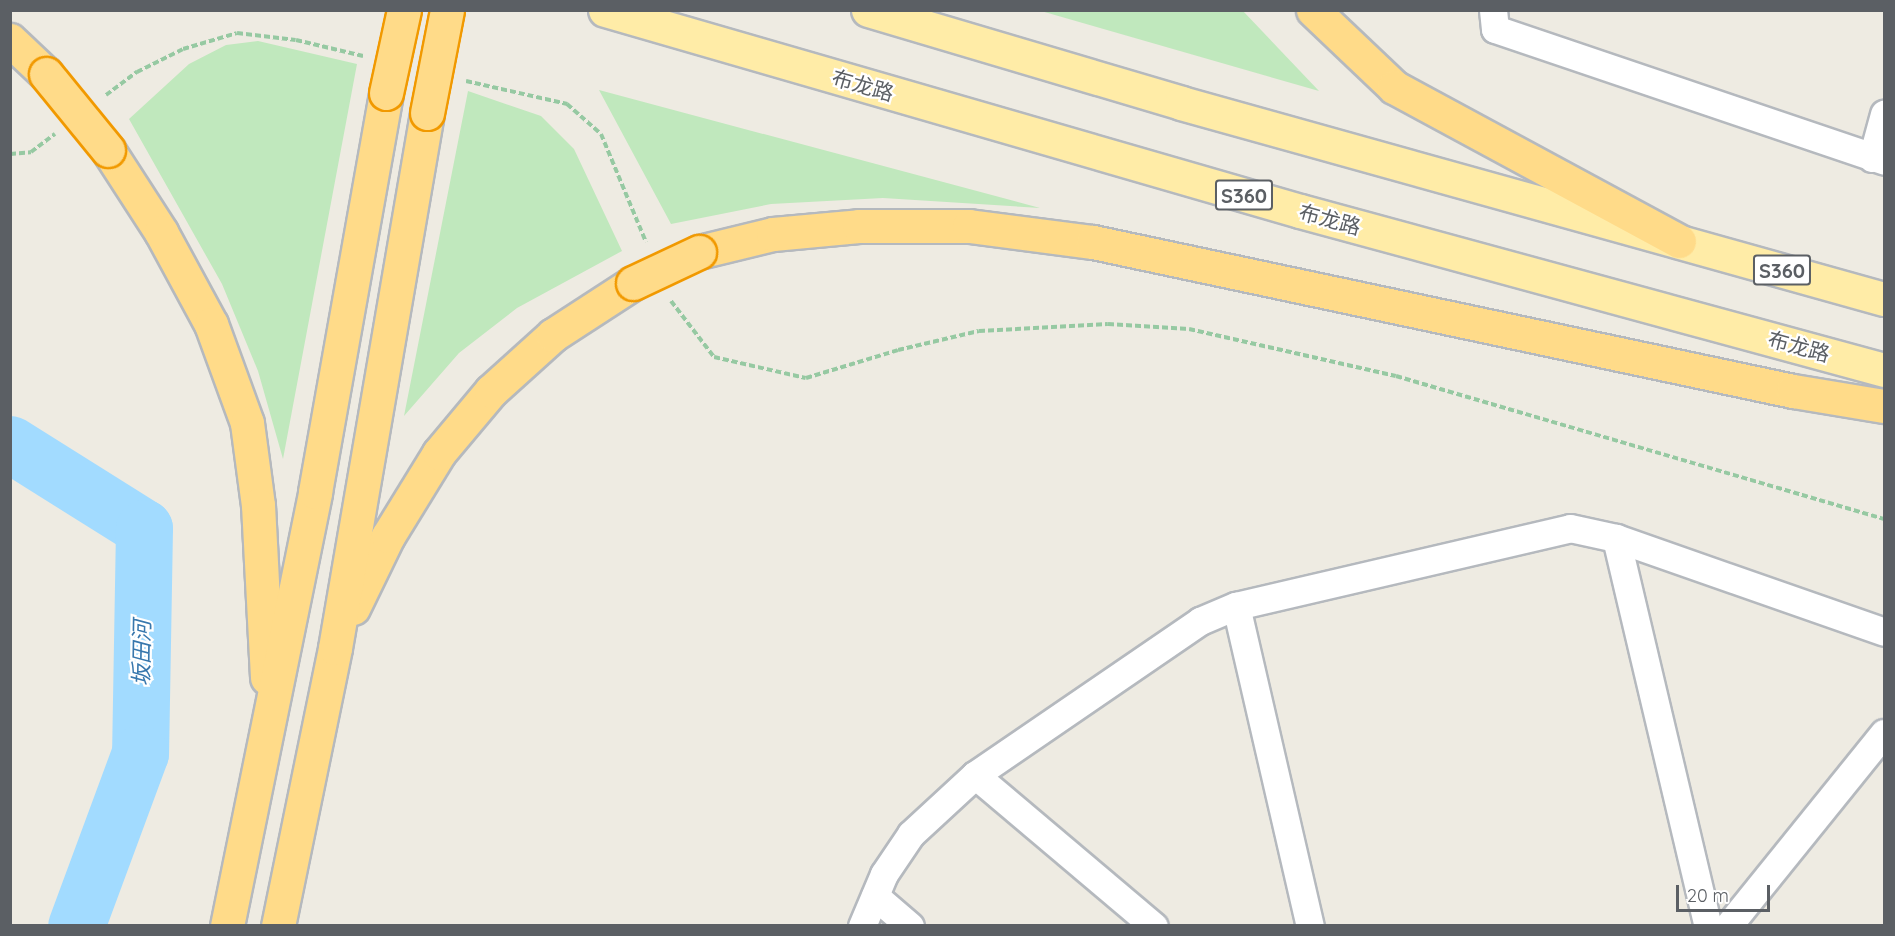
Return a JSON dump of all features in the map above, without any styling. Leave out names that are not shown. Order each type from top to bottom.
[{"type":"highway","points":[[227,926],[269,731],[386,93],[404,10]]},
{"type":"highway","points":[[278,926],[335,648],[427,113],[447,10]]},
{"type":"highway","points":[[1313,10],[1394,87],[1679,241]]},
{"type":"highway","points":[[10,40],[46,74],[108,150],[161,231],[211,324],[247,423],[258,505],[269,731]]},
{"type":"highway","points":[[335,648],[388,536],[439,453],[492,391],[553,335],[633,283],[699,252],[773,234],[859,226],[969,226],[1082,240],[1782,389],[1884,406]]},
{"type":"main road","name":"布龙路","points":[[605,10],[1300,211],[1884,370]]},
{"type":"main road","name":"S360","points":[[868,10],[1181,103],[1884,299]]},
{"type":"street","points":[[1493,10],[1495,29],[1878,159],[1884,114]]},
{"type":"street","points":[[862,926],[875,896],[911,834],[975,775],[1200,621],[1236,606],[1570,528],[1616,538],[1884,632]]},
{"type":"street","points":[[1616,538],[1708,926]]},
{"type":"street","points":[[1236,606],[1310,926]]},
{"type":"street","points":[[1728,926],[1884,734]]},
{"type":"street","points":[[975,775],[1154,926]]},
{"type":"street","points":[[875,896],[910,926]]},
{"type":"path","points":[[101,99],[137,72],[183,49],[237,33],[296,40],[375,59]]},
{"type":"path","points":[[454,78],[567,104],[601,134],[649,249]]},
{"type":"path","points":[[10,154],[31,152],[57,132]]},
{"type":"path","points":[[668,293],[714,357],[806,378],[979,331],[1108,324],[1189,329],[1396,376],[1884,519]]},
{"type":"green space","points":[[1041,11],[1243,11],[1319,91]]},
{"type":"green space","points":[[258,41],[357,64],[283,459],[258,371],[222,284],[129,119],[189,64],[226,45]]},
{"type":"green space","points":[[599,90],[1040,208],[883,198],[771,204],[671,224]]},
{"type":"green space","points":[[468,91],[541,116],[574,149],[622,251],[517,308],[459,353],[404,416]]},
{"type":"waterway","name":"坂田河","points":[[10,444],[144,528],[140,753],[76,926]]}]
